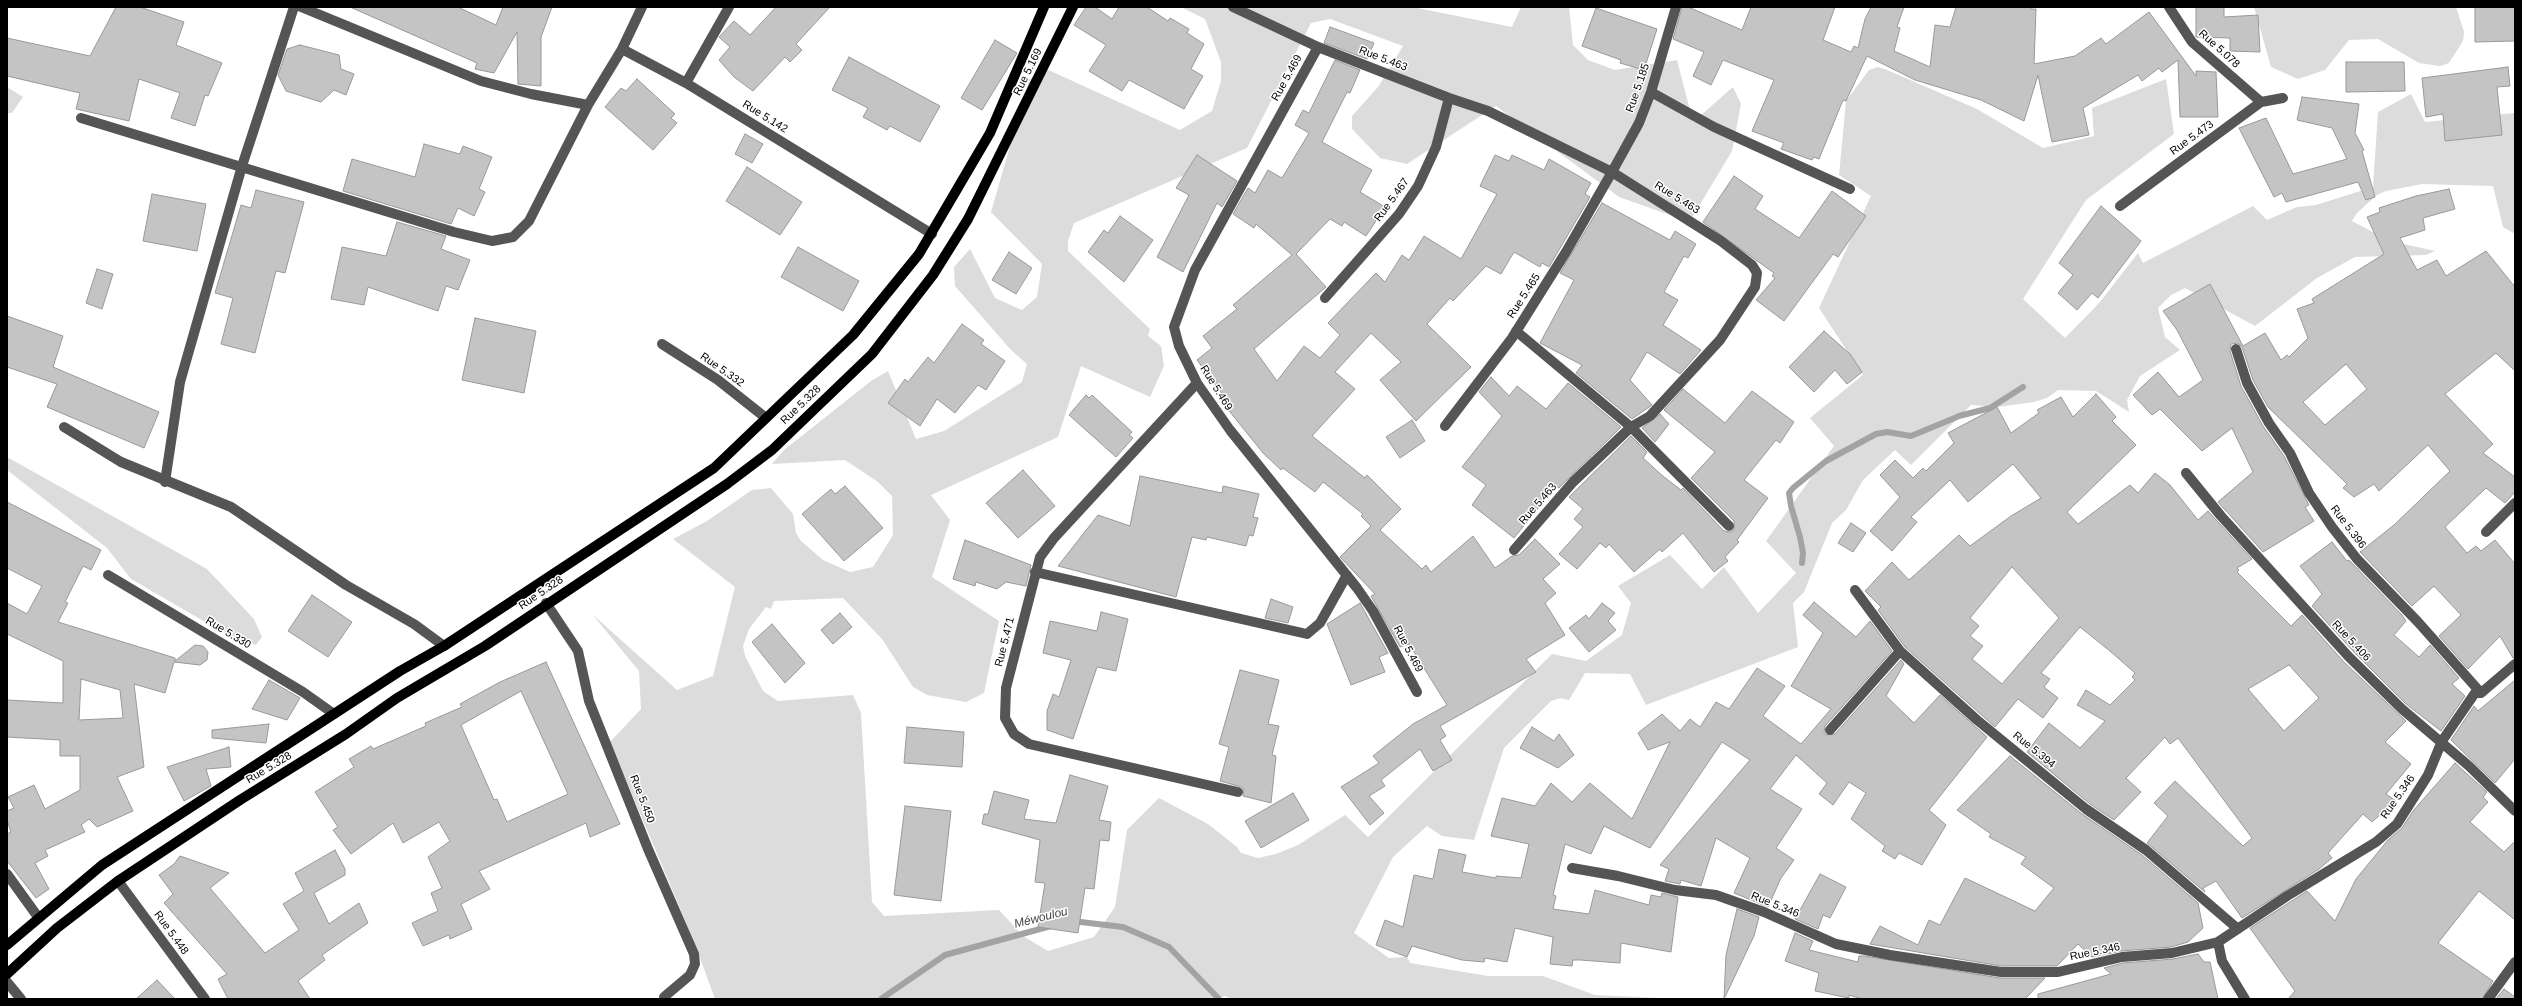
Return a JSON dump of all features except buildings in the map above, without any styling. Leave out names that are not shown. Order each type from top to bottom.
[{"type":"main road","name":"Rue 5.169","points":[[990,132],[1044,7]]},
{"type":"main road","name":"Rue 5.169","points":[[1005,147],[1073,7]]},
{"type":"main road","name":"Rue 5.328","points":[[7,945],[38,916],[102,865],[334,714],[444,646],[714,468],[853,335],[919,254],[990,132]]},
{"type":"main road","name":"Rue 5.328","points":[[7,974],[57,928],[118,881],[240,800],[340,738],[397,698],[484,646],[733,480],[772,450],[872,354],[933,275],[968,219],[1005,147]]},
{"type":"street","points":[[165,482],[180,382],[242,166],[294,7]]},
{"type":"street","points":[[301,7],[481,81],[532,94],[588,105]]},
{"type":"street","points":[[81,118],[454,232],[492,241],[513,236],[529,221],[588,105],[622,49],[642,7]]},
{"type":"street","points":[[686,83],[728,7]]},
{"type":"street","name":"Rue 5.463","points":[[1233,7],[1318,47],[1449,98],[1488,111],[1612,172],[1722,241],[1752,265],[1758,273],[1755,287],[1720,340],[1650,416],[1632,427],[1572,482],[1514,550]]},
{"type":"street","name":"Rue 5.185","points":[[1612,172],[1638,122],[1651,92],[1676,7]]},
{"type":"street","name":"Rue 5.078","points":[[2169,7],[2192,42],[2261,102]]},
{"type":"street","name":"Rue 5.469","points":[[1318,47],[1196,270],[1181,304],[1174,327],[1179,346],[1197,383],[1230,430],[1347,576],[1373,611],[1417,692]]},
{"type":"street","name":"Rue 5.142","points":[[622,49],[686,83],[932,234]]},
{"type":"street","points":[[1651,92],[1714,127],[1850,189]]},
{"type":"street","name":"Rue 5.467","points":[[1325,298],[1399,214],[1418,186],[1436,147],[1449,98]]},
{"type":"street","name":"Rue 5.473","points":[[2120,206],[2261,102],[2283,98]]},
{"type":"street","name":"Rue 5.465","points":[[1444,426],[1516,331],[1566,252],[1612,172]]},
{"type":"street","points":[[1516,331],[1632,427],[1729,526]]},
{"type":"street","name":"Rue 5.332","points":[[662,344],[718,380],[766,418]]},
{"type":"street","name":"Rue 5.396","points":[[2236,349],[2247,383],[2268,423],[2290,453],[2309,494],[2357,559],[2418,622],[2481,693]]},
{"type":"street","name":"Rue 5.471","points":[[1197,383],[1054,538],[1040,557],[1006,688],[1005,718],[1014,734],[1029,744],[1238,792]]},
{"type":"street","points":[[64,427],[121,462],[165,482],[201,494],[238,511],[346,585],[414,624],[444,646]]},
{"type":"street","name":"Rue 5.406","points":[[2186,473],[2221,516],[2349,657],[2402,709],[2442,741],[2515,811]]},
{"type":"street","points":[[2486,532],[2515,503]]},
{"type":"street","points":[[1035,572],[1307,634],[1320,623],[1347,576]]},
{"type":"street","name":"Rue 5.330","points":[[108,576],[303,692],[334,714]]},
{"type":"street","name":"Rue 5.394","points":[[1855,590],[1900,651],[1942,686],[1977,720],[2086,809],[2146,850],[2238,929]]},
{"type":"street","name":"Rue 5.450","points":[[546,604],[578,651],[589,701],[648,849],[694,954],[695,964],[690,975],[664,997]]},
{"type":"street","points":[[1830,730],[1900,651]]},
{"type":"street","name":"Rue 5.346","points":[[1572,868],[1618,876],[1676,890],[1716,895],[1764,912],[1836,944],[1890,955],[2001,972],[2058,972],[2122,957],[2172,953],[2218,942],[2376,842],[2397,824],[2428,776],[2442,741],[2475,693],[2481,693],[2515,664]]},
{"type":"street","points":[[7,874],[38,916]]},
{"type":"street","name":"Rue 5.448","points":[[118,881],[205,999]]},
{"type":"street","points":[[2218,942],[2222,961],[2245,999]]},
{"type":"street","points":[[2488,999],[2515,962]]},
{"type":"street","points":[[7,982],[21,999]]},
{"type":"shaded area","points":[[1181,7],[1412,7],[1512,27],[1521,7],[1569,7],[1573,45],[1588,60],[1615,70],[1677,60],[1693,122],[1733,87],[1741,104],[1732,151],[1693,216],[1684,220],[1619,197],[1496,106],[1407,164],[1380,158],[1352,129],[1352,116],[1378,87],[1403,46],[1330,19],[1311,23],[1247,148],[1074,223],[1068,241],[1068,251],[1150,329],[1148,336],[1161,346],[1164,366],[1150,397],[1081,366],[1058,437],[931,495],[950,520],[932,577],[999,621],[984,693],[966,702],[927,695],[913,687],[882,639],[843,598],[774,601],[771,609],[766,607],[749,629],[743,646],[745,656],[763,691],[778,701],[853,695],[861,713],[872,902],[884,916],[999,910],[1023,936],[1048,951],[1094,937],[1115,907],[1127,830],[1159,798],[1208,824],[1237,847],[1241,853],[1258,858],[1276,854],[1298,845],[1345,815],[1368,837],[1552,654],[1586,661],[1622,635],[1631,603],[1618,586],[1670,555],[1702,589],[1724,567],[1758,613],[1796,573],[1766,541],[1834,446],[1810,418],[1863,375],[1819,308],[1871,196],[1839,175],[1846,101],[1869,70],[1878,67],[1887,70],[1977,109],[2043,148],[2094,136],[2092,108],[2166,79],[2174,134],[2086,200],[2023,299],[2065,338],[2100,302],[2138,253],[2143,263],[2253,206],[2267,220],[2297,207],[2316,205],[2373,187],[2378,112],[2411,94],[2425,122],[2515,113],[2515,234],[2503,227],[2493,186],[2422,184],[2386,191],[2377,195],[2357,213],[2352,221],[2390,241],[2435,251],[2426,255],[2355,257],[2317,278],[2255,326],[2185,288],[2171,295],[2158,308],[2165,337],[2180,350],[2140,376],[2127,400],[2129,412],[2096,391],[2058,390],[2047,398],[2034,402],[1997,407],[1971,405],[1911,465],[1895,450],[1863,480],[1846,510],[1832,523],[1804,592],[1793,603],[1798,647],[1646,705],[1630,674],[1585,673],[1569,700],[1560,698],[1551,701],[1504,748],[1474,840],[1442,836],[1427,826],[1393,857],[1354,933],[1389,958],[1407,957],[1410,963],[1488,976],[1543,976],[1595,995],[1680,999],[1232,999],[1225,996],[1213,999],[715,999],[693,939],[610,742],[641,709],[639,671],[592,614],[677,690],[713,676],[735,587],[673,539],[707,521],[752,490],[771,488],[793,514],[796,533],[801,541],[823,560],[850,572],[873,567],[893,535],[892,496],[878,482],[845,460],[772,464],[784,450],[871,381],[888,371],[916,439],[944,431],[1022,382],[1027,364],[1011,350],[955,286],[954,267],[970,249],[995,298],[1022,310],[1037,297],[1042,264],[991,212],[1029,80],[1044,68],[1180,130],[1212,111],[1221,81],[1221,62],[1205,19]]},
{"type":"shaded area","points":[[2254,7],[2456,7],[2464,32],[2463,41],[2449,63],[2440,66],[2419,63],[2378,39],[2349,40],[2325,70],[2298,79],[2271,67]]},
{"type":"shaded area","points":[[7,87],[23,97],[12,113],[7,113]]},
{"type":"shaded area","points":[[7,457],[207,569],[254,619],[262,637],[256,645],[238,641],[131,579],[107,548],[7,470]]},
{"type":"waterway","points":[[1959,416],[1990,408],[2023,387]]},
{"type":"waterway","points":[[1802,563],[1803,553],[1789,493],[1793,488],[1826,461],[1876,434],[1887,432],[1911,436],[1957,417]]},
{"type":"waterway","name":"Méwoulou","points":[[1072,921],[1123,927],[1169,947],[1219,999]]},
{"type":"waterway","name":"Méwoulou","points":[[881,999],[945,955],[1051,926]]}]
